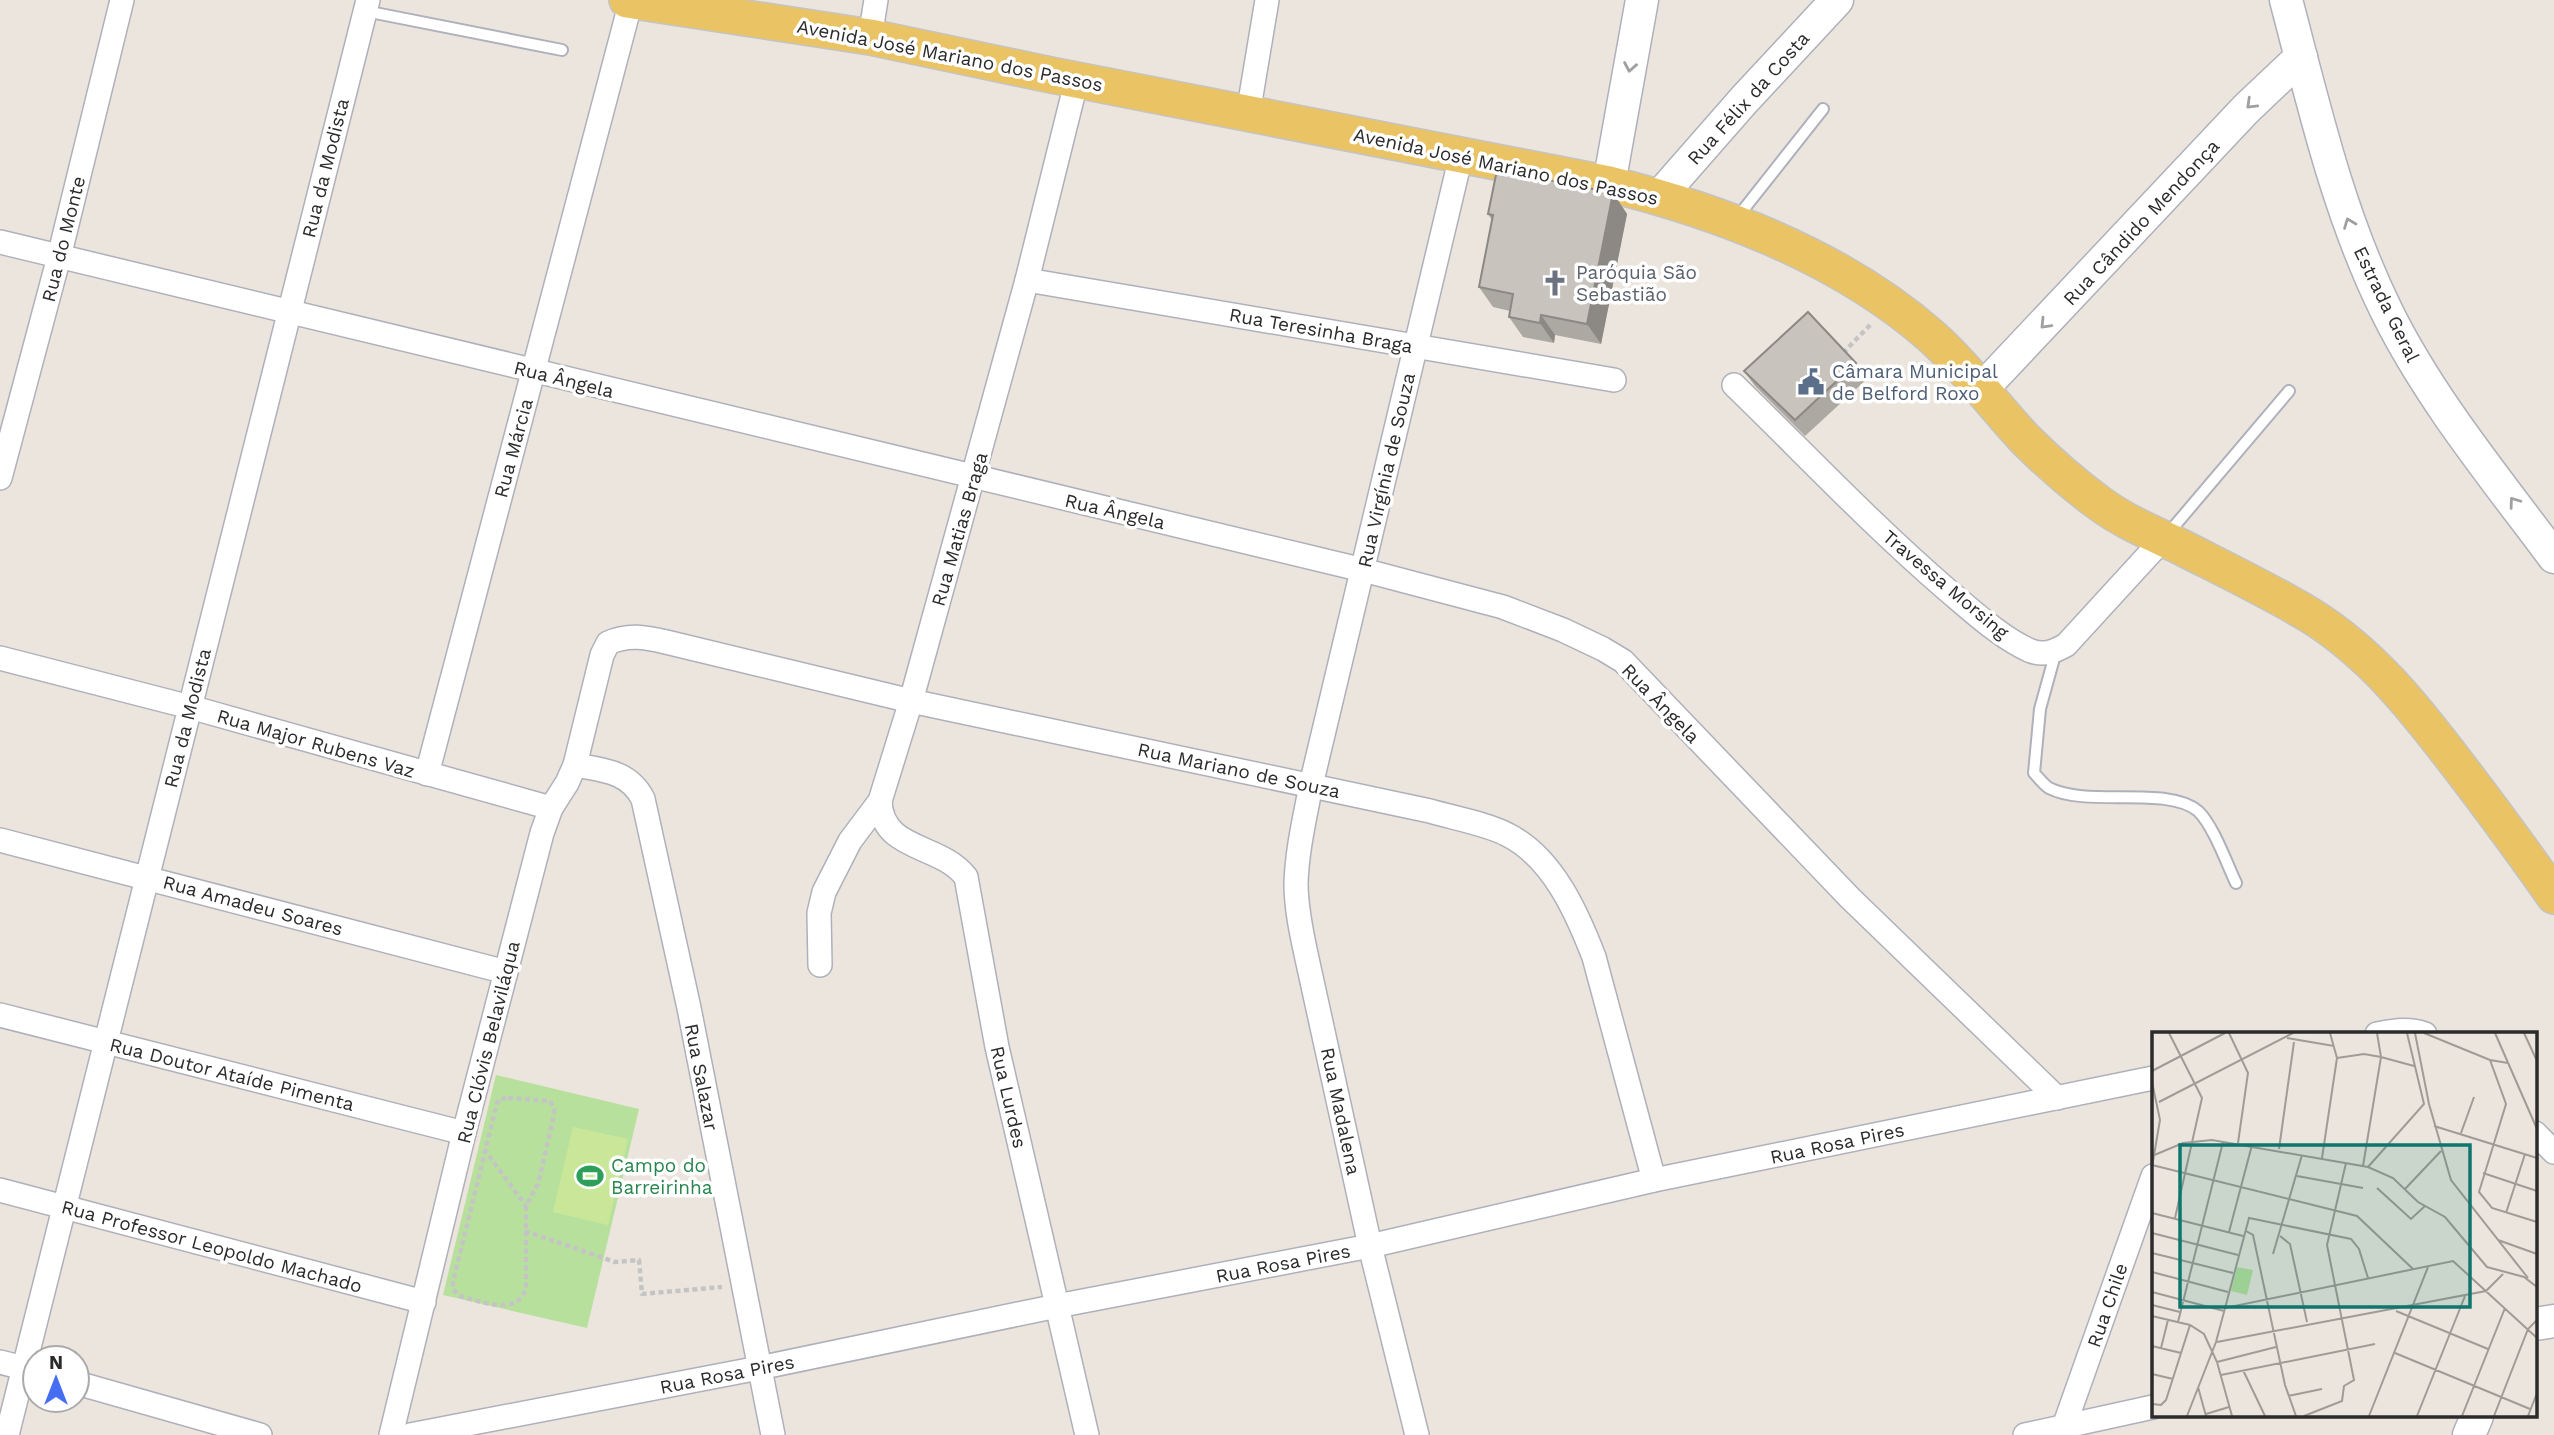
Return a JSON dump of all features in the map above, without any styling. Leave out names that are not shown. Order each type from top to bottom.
[{"type":"main road","name":"Avenida José Mariano dos Passos","points":[[629,0],[870,37],[1609,184],[1659,197],[1731,223],[1817,261],[1875,293],[1931,336],[1983,388],[2026,439],[2077,485],[2129,522],[2308,614],[2380,670],[2418,712],[2554,896]]},
{"type":"street","name":"Rua do Monte","points":[[0,478],[59,257],[122,0]]},
{"type":"street","name":"Rua Márcia","points":[[427,774],[629,0]]},
{"type":"street","points":[[870,37],[876,0]]},
{"type":"street","points":[[1248,114],[1267,0]]},
{"type":"street","points":[[1609,184],[1643,0]]},
{"type":"street","name":"Rua Félix da Costa","points":[[1659,197],[1837,0]]},
{"type":"street","name":"Estrada Geral","points":[[2286,0],[2327,160],[2344,211],[2386,312],[2416,365],[2554,557]]},
{"type":"street","name":"Rua da Modista","points":[[34,1344],[64,1207],[366,6]]},
{"type":"street","name":"Rua Cândido Mendonça","points":[[1983,388],[2246,109],[2301,57]]},
{"type":"street","name":"Rua Matias Braga","points":[[820,965],[819,913],[824,892],[850,841],[880,801],[911,701],[1027,280],[1077,79]]},
{"type":"street","name":"Rua Virgínia de Souza","points":[[1311,785],[1461,156]]},
{"type":"street","name":"Rua Ângela","points":[[0,242],[1363,570],[1503,607],[1563,630],[1623,662],[1850,898],[2057,1098]]},
{"type":"street","name":"Rua Teresinha Braga","points":[[1027,280],[1614,380]]},
{"type":"street","name":"Travessa Morsing","points":[[1734,385],[1904,553],[1965,605],[2009,638],[2032,651],[2046,654],[2056,651]]},
{"type":"street","points":[[2056,651],[2074,638],[2164,538]]},
{"type":"street","name":"Rua Mariano de Souza","points":[[602,655],[608,643],[620,638],[640,637],[911,701],[1430,811],[1508,835],[1534,854],[1558,883],[1581,924],[1594,957],[1654,1180]]},
{"type":"street","name":"Rua Clóvis Belaviláqua","points":[[391,1435],[464,1133],[534,862],[551,808],[575,765],[602,655]]},
{"type":"street","name":"Rua Major Rubens Vaz","points":[[0,658],[190,707],[551,808]]},
{"type":"street","name":"Rua Salazar","points":[[575,765],[622,775],[631,781],[643,799],[689,1008],[773,1435]]},
{"type":"street","name":"Rua Madalena","points":[[1311,785],[1297,863],[1299,922],[1370,1246],[1417,1435]]},
{"type":"street","name":"Rua Lurdes","points":[[880,801],[880,811],[886,826],[901,839],[957,866],[965,877],[997,1047],[1087,1435]]},
{"type":"street","name":"Rua Amadeu Soares","points":[[0,840],[506,972]]},
{"type":"street","name":"Rua Doutor Ataíde Pimenta","points":[[0,1015],[464,1133]]},
{"type":"street","points":[[2394,1032],[2418,1032]]},
{"type":"street","name":"Rua Rosa Pires","points":[[410,1435],[1370,1246],[1654,1180],[2152,1078]]},
{"type":"street","points":[[2536,1134],[2554,1152]]},
{"type":"street","name":"Rua Chile","points":[[2063,1431],[2152,1179]]},
{"type":"street","name":"Rua Professor Leopoldo Machado","points":[[0,1190],[424,1303]]},
{"type":"street","points":[[2536,1324],[2554,1321]]},
{"type":"street","points":[[0,1362],[21,1367]]},
{"type":"street","points":[[91,1387],[260,1435]]},
{"type":"street","name":"Rua da Modista","points":[[7,1435],[21,1393]]},
{"type":"street","points":[[2025,1435],[2063,1431],[2152,1408]]},
{"type":"street","points":[[2469,1435],[2476,1418]]},
{"type":"lane","points":[[366,6],[562,50]]},
{"type":"lane","points":[[1731,223],[1823,109]]},
{"type":"lane","points":[[2164,538],[2289,391]]},
{"type":"lane","points":[[2056,651],[2039,709],[2034,773],[2048,788],[2080,796],[2171,800],[2197,811],[2209,828],[2236,883]]},
{"type":"path","points":[[1843,353],[1877,317]]},
{"type":"path","points":[[508,1098],[546,1100],[552,1104],[553,1123],[538,1184],[526,1206],[527,1289],[522,1298],[510,1305],[500,1306],[459,1296],[453,1282],[499,1100],[508,1098]]},
{"type":"path","points":[[486,1150],[526,1206]]},
{"type":"path","points":[[526,1231],[614,1262],[639,1259],[642,1294],[743,1285]]},
{"type":"green space","points":[[496,1075],[639,1109],[587,1328],[443,1295]]},
{"type":"green space","name":"Campo do Barreirinha","points":[[573,1127],[628,1139],[608,1225],[553,1212]]},
{"type":"building","name":"Paróquia São Sebastião","points":[[1497,170],[1613,193],[1587,324],[1541,315],[1540,323],[1509,317],[1513,294],[1479,287],[1493,215],[1488,214]]},
{"type":"building","name":"Câmara Municipal de Belford Roxo","points":[[1808,312],[1856,363],[1795,420],[1744,371]]},
{"type":"place","name":"Paróquia São Sebastião","points":[[1555,283]]},
{"type":"place","name":"Câmara Municipal de Belford Roxo","points":[[1811,382]]},
{"type":"place","name":"Campo do Barreirinha","points":[[590,1176]]}]
